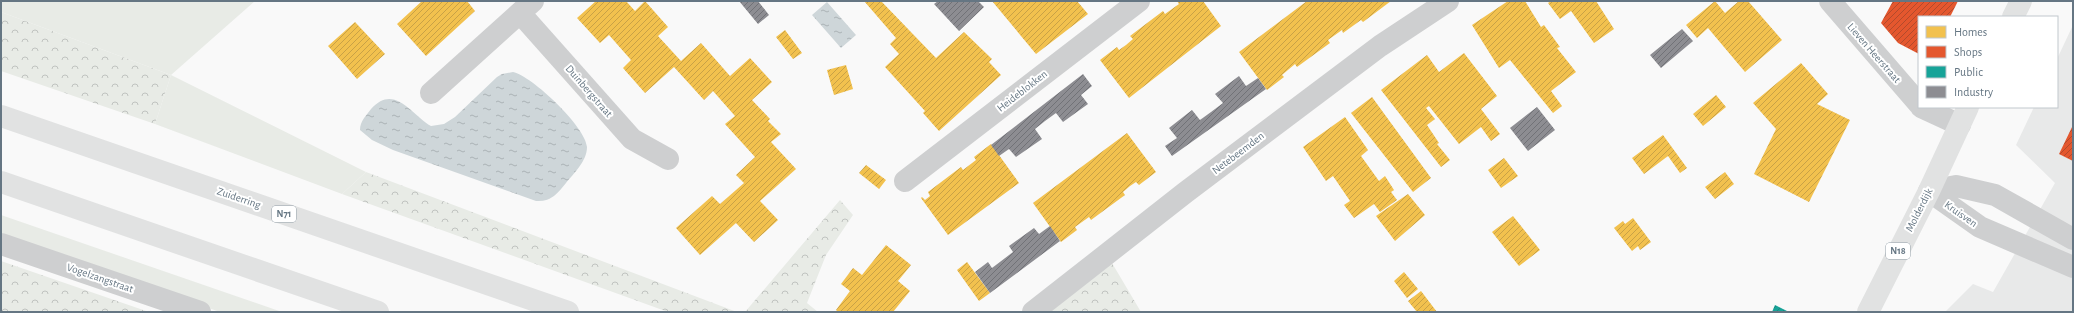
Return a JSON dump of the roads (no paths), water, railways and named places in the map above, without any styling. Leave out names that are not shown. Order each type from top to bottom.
[{"type":"main road","points":[[2014,16],[2021,1]]},
{"type":"main road","name":"Zuiderring","points":[[1,116],[568,312]]},
{"type":"main road","name":"Molderdijk","points":[[1868,312],[1929,191],[1964,116]]},
{"type":"main road","points":[[1,182],[378,312]]},
{"type":"street","name":"Heideblokken","points":[[905,181],[1139,1]]},
{"type":"street","name":"Netebeemden","points":[[1033,312],[1155,215],[1361,60],[1448,1]]},
{"type":"street","name":"Lieven Heerstraat","points":[[1830,1],[1918,103]]},
{"type":"street","name":"Duinbergstraat","points":[[431,93],[526,7],[632,139],[668,159]]},
{"type":"street","points":[[1926,108],[1964,116]]},
{"type":"street","name":"Kruisven","points":[[1929,191],[1956,186],[1995,195],[2073,239]]},
{"type":"street","name":"Kruisven","points":[[1929,191],[1980,227],[2073,268]]},
{"type":"street","name":"Vogelzangstraat","points":[[1,244],[200,312]]},
{"type":"water","points":[[827,2],[856,35],[841,48],[812,15]]},
{"type":"water","points":[[513,72],[532,83],[557,104],[578,127],[587,147],[585,157],[576,171],[557,194],[550,199],[536,201],[393,150],[372,140],[360,130],[362,121],[371,109],[379,102],[387,99],[402,103],[431,126],[444,124],[455,117],[497,77],[502,74]]}]
